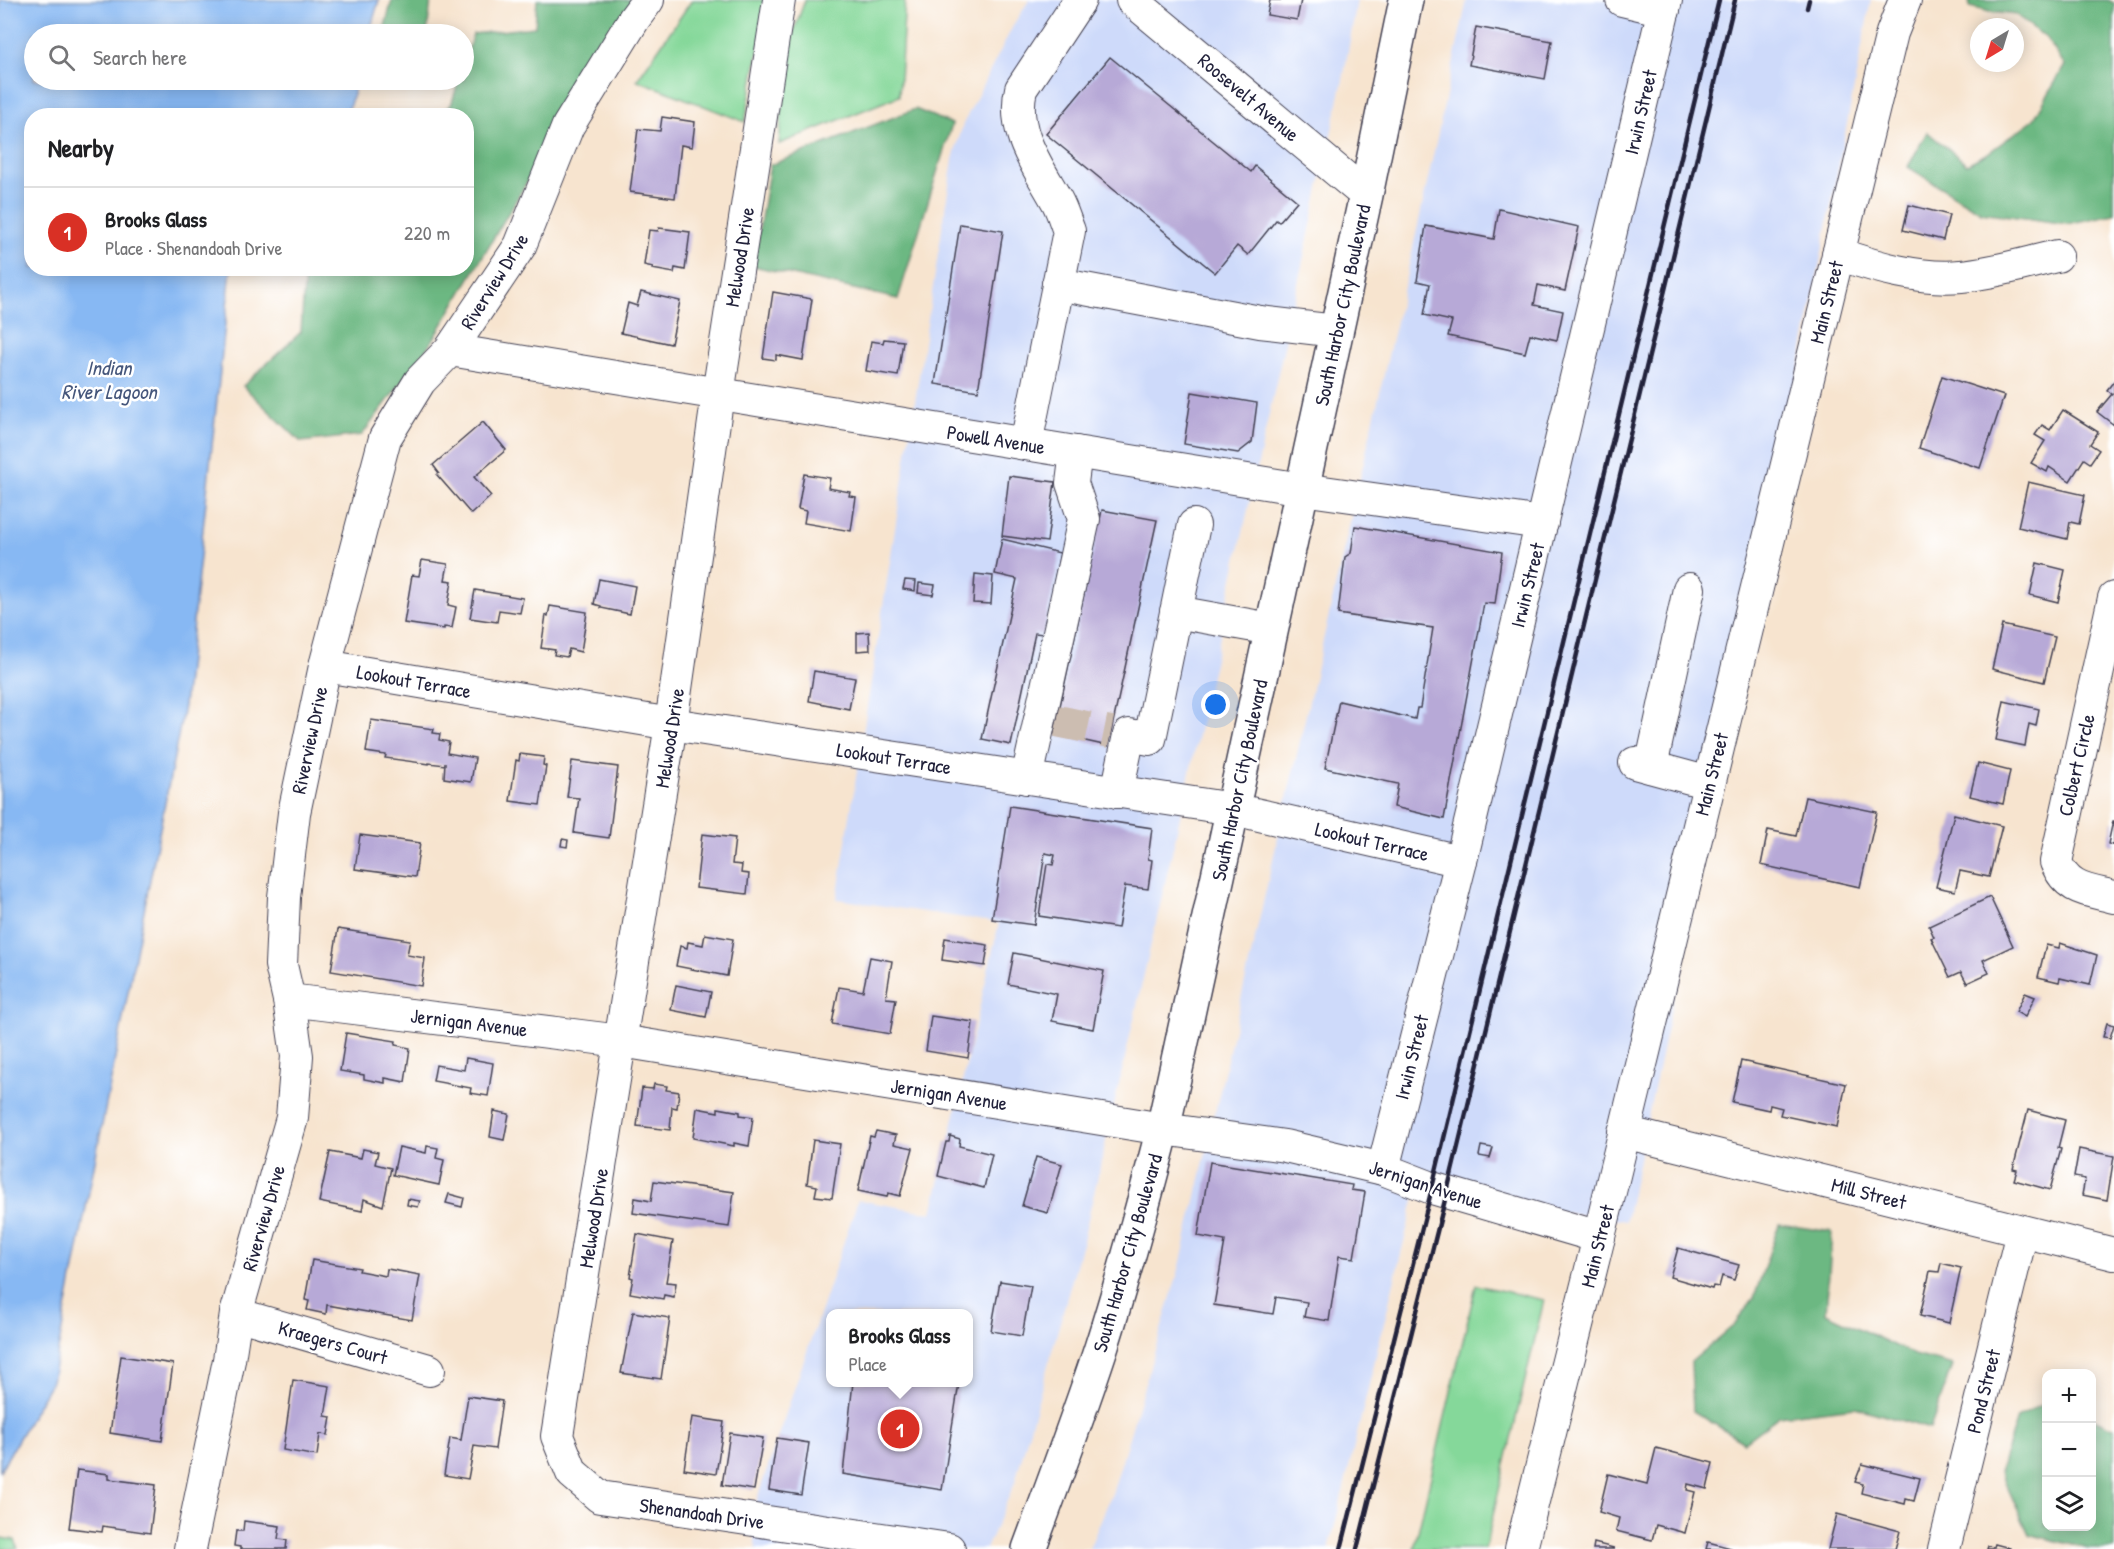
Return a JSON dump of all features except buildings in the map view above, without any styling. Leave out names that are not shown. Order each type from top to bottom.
[{"type":"main road","name":"South Harbor City Boulevard","points":[[1029,1549],[1101,1347],[1136,1231],[1163,1129],[1366,195],[1406,0]]},
{"type":"street","name":"Riverview Drive","points":[[190,1549],[229,1360],[236,1314],[292,1118],[297,1056],[289,1000],[281,965],[284,897],[294,813],[325,666],[385,438],[420,381],[450,350],[520,246],[568,126],[648,0]]},
{"type":"street","name":"Melwood Drive","points":[[572,1473],[557,1436],[671,724],[718,394],[779,0]]},
{"type":"street","points":[[1026,444],[1069,231],[1058,204],[1030,156],[1020,126],[1018,101],[1021,88],[1080,0]]},
{"type":"street","name":"Roosevelt Avenue","points":[[1132,0],[1366,195]]},
{"type":"street","points":[[1622,0],[1665,5]]},
{"type":"street","name":"Main Street","points":[[1521,1549],[1892,33],[1905,0]]},
{"type":"street","name":"Irwin Street","points":[[1383,1169],[1461,861],[1665,5]]},
{"type":"street","points":[[1838,254],[1861,262],[1919,275],[1960,276],[2057,256]]},
{"type":"street","points":[[1058,284],[1260,322],[1336,331]]},
{"type":"street","name":"Powell Avenue","points":[[450,350],[1302,489],[1542,523]]},
{"type":"street","points":[[1027,778],[1049,720],[1084,519],[1072,483],[1076,452]]},
{"type":"street","points":[[1117,792],[1120,734],[1150,739],[1194,525]]},
{"type":"street","points":[[1689,589],[1643,765],[1709,783]]},
{"type":"street","name":"Colbert Circle","points":[[2112,611],[2056,862],[2068,883],[2114,897]]},
{"type":"street","points":[[1176,612],[1271,629]]},
{"type":"street","name":"Lookout Terrace","points":[[325,666],[671,724],[1233,809],[1461,861]]},
{"type":"street","name":"Jernigan Avenue","points":[[289,1000],[621,1041],[1163,1129],[1285,1146],[1383,1169],[1432,1188],[1599,1237]]},
{"type":"street","name":"Mill Street","points":[[1624,1132],[2114,1254]]},
{"type":"street","name":"Pond Street","points":[[1944,1549],[2022,1232]]},
{"type":"street","name":"Kraegers Court","points":[[236,1314],[429,1370]]},
{"type":"street","name":"Shenandoah Drive","points":[[572,1473],[600,1497],[949,1549]]},
{"type":"shaded area","points":[[1029,0],[1357,0],[1343,80],[1176,835],[1083,1241],[1014,1485],[986,1549],[756,1549],[751,1517],[858,1200],[932,1213],[999,923],[837,899],[953,159],[963,124],[1015,22]]},
{"type":"shaded area","points":[[1467,0],[1871,0],[1717,792],[1626,1221],[1416,1192],[1329,1549],[1089,1549],[1113,1491],[1180,1266],[1416,234]]},
{"type":"green space","points":[[392,0],[431,0],[428,24],[386,24]]},
{"type":"green space","points":[[537,0],[635,0],[474,271],[474,108],[447,108],[451,105],[456,90],[474,90],[474,34],[535,27]]},
{"type":"green space","points":[[692,0],[768,0],[745,122],[637,80]]},
{"type":"green space","points":[[805,0],[905,0],[899,96],[779,144],[787,50]]},
{"type":"green space","points":[[1969,0],[2108,0],[2114,3],[2114,214],[2067,224],[1981,212],[1908,167],[1927,132],[1967,164],[1988,153],[2034,119],[2065,65],[2046,38],[2024,21],[2024,18],[1970,7]]},
{"type":"green space","points":[[915,109],[952,124],[898,299],[753,266],[770,165]]},
{"type":"green space","points":[[305,276],[471,276],[433,340],[362,435],[301,442],[243,386],[301,332]]},
{"type":"green space","points":[[1779,1224],[1832,1232],[1826,1313],[1915,1355],[1953,1365],[1930,1429],[1855,1407],[1779,1416],[1744,1442],[1693,1411],[1691,1362],[1733,1326],[1754,1298]]},
{"type":"green space","points":[[1476,1285],[1544,1300],[1485,1549],[1414,1549]]},
{"type":"green space","points":[[2042,1405],[2042,1531],[2096,1531],[2096,1420],[2114,1428],[2114,1549],[2089,1549],[2029,1534],[2000,1471],[2017,1418]]},
{"type":"green space","points":[[0,1538],[15,1540],[18,1549],[0,1549]]},
{"type":"water","name":"Indian River Lagoon","points":[[0,0],[379,0],[372,24],[24,24],[24,90],[354,90],[349,108],[24,108],[24,276],[230,276],[184,706],[52,1381],[0,1471]]},
{"type":"tunnel","points":[[1057,721],[1111,732]]},
{"type":"railway","points":[[1341,1549],[1432,1188],[1719,0]]},
{"type":"railway","points":[[1357,1549],[1447,1192],[1735,0]]},
{"type":"railway","points":[[1807,8],[1809,0]]},
{"type":"place","name":"Brooks Glass","points":[[900,1429]]}]
